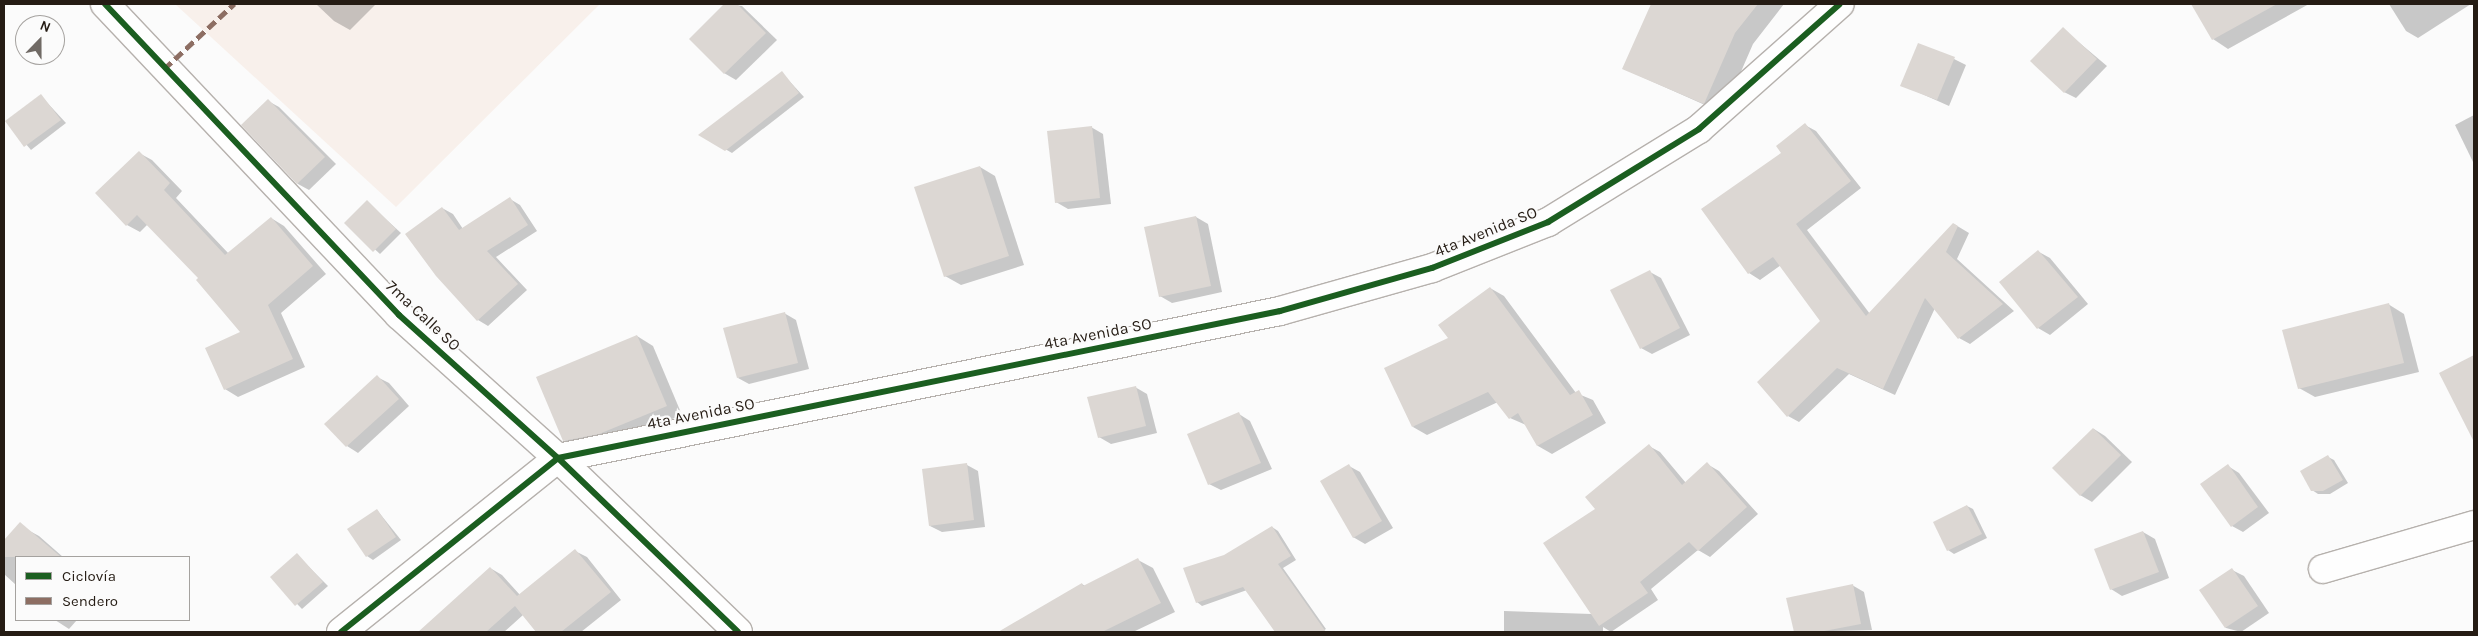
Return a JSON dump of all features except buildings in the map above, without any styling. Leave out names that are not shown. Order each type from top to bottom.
[{"type":"street","name":"7ma Calle SO","points":[[104,4],[399,315],[558,458],[738,632]]},
{"type":"street","name":"4ta Avenida SO","points":[[341,632],[558,458],[1280,311],[1432,268],[1548,222],[1699,129],[1840,4]]},
{"type":"street","points":[[2324,569],[2474,525]]},
{"type":"shaded area","points":[[175,4],[600,4],[396,207]]},
{"type":"marked path","points":[[164,69],[234,4]]},
{"type":"cycle path","points":[[105,4],[399,315],[558,458],[738,632]]},
{"type":"cycle path","points":[[341,632],[558,458],[1280,311],[1432,268],[1548,222],[1699,129],[1840,4]]}]
